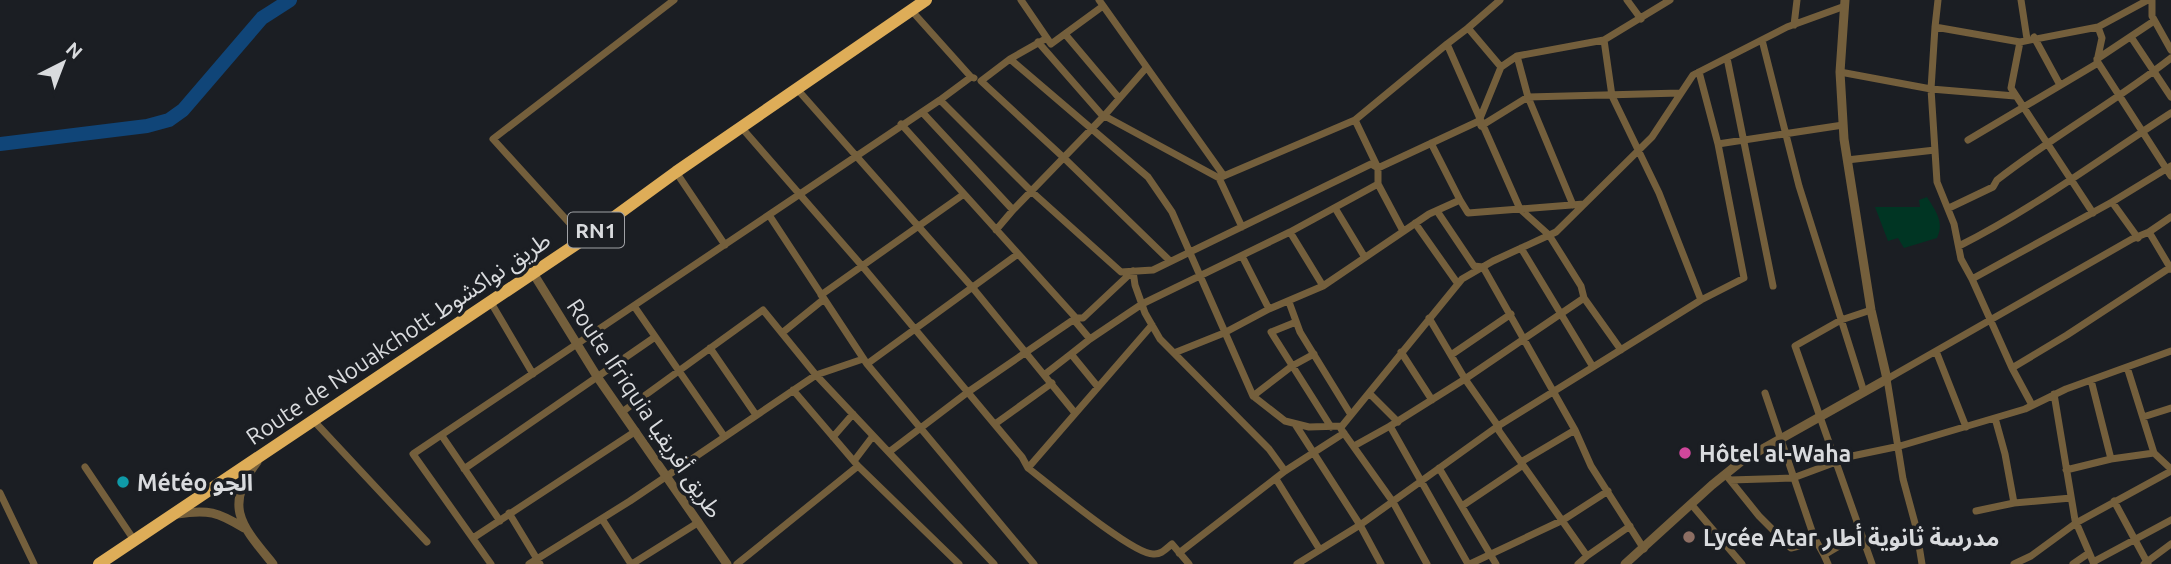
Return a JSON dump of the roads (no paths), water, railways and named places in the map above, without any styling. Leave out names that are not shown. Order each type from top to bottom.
[{"type":"highway","name":"Route de Nouakchott طريق نواكشوط","points":[[99,564],[584,239],[676,172],[926,0]]},
{"type":"street","points":[[584,239],[494,139],[674,0]]},
{"type":"street","points":[[1021,0],[1051,44],[1101,3],[1222,177],[1242,227]]},
{"type":"street","points":[[1222,177],[1355,120],[1500,0]]},
{"type":"street","points":[[1627,0],[1641,19]]},
{"type":"street","points":[[1480,123],[1501,67],[1517,55],[1604,40],[1670,0]]},
{"type":"street","points":[[1794,25],[1797,0]]},
{"type":"street","points":[[1938,0],[1931,89],[1937,182],[1948,208],[1961,259],[2011,368],[2032,405]]},
{"type":"street","points":[[2021,0],[2027,39],[2011,88],[2093,213]]},
{"type":"street","points":[[1935,27],[2027,39],[2098,27],[2150,0],[2154,22],[2171,50]]},
{"type":"street","points":[[1180,553],[1285,471],[1313,454],[1342,426],[1458,284],[1483,267],[1556,232],[1652,137],[1693,75],[1845,3],[1840,72],[1847,160],[1871,310],[1887,379],[1900,446],[1903,479],[1916,527],[1922,564]]},
{"type":"street","points":[[911,10],[971,77],[981,81],[1170,261]]},
{"type":"street","points":[[1968,140],[2098,61],[2154,22]]},
{"type":"street","points":[[1972,279],[2169,171],[2098,61],[2102,38],[2098,27]]},
{"type":"street","points":[[1468,28],[1501,67]]},
{"type":"street","points":[[1065,34],[1119,98]]},
{"type":"street","points":[[2131,37],[2171,97]]},
{"type":"street","points":[[981,81],[1046,38]]},
{"type":"street","points":[[2027,39],[2060,85]]},
{"type":"street","points":[[1604,40],[1612,96],[1658,193],[1701,300]]},
{"type":"street","points":[[1762,40],[1799,186],[1864,392]]},
{"type":"street","points":[[1038,41],[1104,116],[1222,177]]},
{"type":"street","points":[[1447,44],[1520,209],[1549,235],[1581,286],[1584,298],[1621,350]]},
{"type":"street","points":[[1517,55],[1528,97],[1573,205]]},
{"type":"street","points":[[1727,58],[1773,286]]},
{"type":"street","points":[[1948,208],[1993,187],[1997,180],[2047,142],[2119,96],[2171,58]]},
{"type":"street","points":[[1010,60],[1148,177],[1172,212],[1254,396],[1285,421],[1309,427],[1338,429]]},
{"type":"street","points":[[996,230],[1146,68]]},
{"type":"street","points":[[1297,564],[1360,525],[1498,426],[1701,300],[1744,278],[1718,144],[1699,72]]},
{"type":"street","points":[[1840,72],[1931,89],[2015,96]]},
{"type":"street","points":[[491,564],[413,454],[971,77]]},
{"type":"street","points":[[797,89],[920,226],[1075,413]]},
{"type":"street","points":[[1378,168],[1480,123],[1528,97],[1680,93]]},
{"type":"street","points":[[940,100],[1031,191],[1121,272],[1153,270],[1371,164],[1378,168]]},
{"type":"street","points":[[922,112],[1013,210]]},
{"type":"street","points":[[1959,246],[1986,233],[2171,113]]},
{"type":"street","points":[[1355,120],[1378,168],[1378,184],[1403,231]]},
{"type":"street","points":[[901,124],[1090,339]]},
{"type":"street","points":[[1718,144],[1843,125]]},
{"type":"street","points":[[741,127],[916,329],[1028,468],[1107,529],[1151,555],[1160,554],[1172,544],[1189,564]]},
{"type":"street","points":[[1431,143],[1468,213],[1585,204]]},
{"type":"street","points":[[1847,160],[1935,150]]},
{"type":"street","points":[[676,172],[724,245]]},
{"type":"street","points":[[1044,375],[1090,339],[1142,304],[1290,232],[1378,184]]},
{"type":"street","points":[[782,333],[823,297],[964,194]]},
{"type":"street","points":[[1174,353],[1224,333],[1269,309],[1323,286],[1415,223],[1460,200]]},
{"type":"street","points":[[2112,202],[2138,238]]},
{"type":"street","points":[[1335,208],[1364,256]]},
{"type":"street","points":[[1437,211],[1474,266],[1483,267]]},
{"type":"street","points":[[769,215],[865,362],[1034,564]]},
{"type":"street","points":[[1625,564],[1691,504],[1728,477],[1744,460],[2132,239],[2149,233],[2171,217]]},
{"type":"street","points":[[1415,223],[1458,284]]},
{"type":"street","points":[[1290,232],[1323,286]]},
{"type":"street","points":[[2011,368],[2171,268],[2149,233]]},
{"type":"street","points":[[1521,248],[1593,367]]},
{"type":"street","points":[[509,513],[535,563],[816,375],[865,362],[916,329],[1018,254]]},
{"type":"street","points":[[1242,256],[1269,309]]},
{"type":"street","points":[[1483,267],[1575,430],[1591,466],[1644,548]]},
{"type":"street","points":[[1133,271],[1142,304],[1160,339],[1269,449],[1285,471]]},
{"type":"street","points":[[889,452],[968,392],[1075,319],[1083,318],[1133,271]]},
{"type":"street","name":"Route Ifriquia طريق أفريقيا","points":[[533,273],[598,378],[727,564]]},
{"type":"street","points":[[1354,446],[1465,379],[1584,298]]},
{"type":"street","points":[[490,300],[533,374]]},
{"type":"street","points":[[1289,302],[1296,322],[1351,415]]},
{"type":"street","points":[[634,306],[724,436]]},
{"type":"street","points":[[622,412],[763,310],[816,375],[994,564]]},
{"type":"street","points":[[1871,310],[1841,320],[1795,346],[1872,564]]},
{"type":"street","points":[[1451,355],[1510,314]]},
{"type":"street","points":[[1429,318],[1499,431],[1587,556]]},
{"type":"street","points":[[1296,322],[1271,332],[1338,429],[1354,446],[1393,502],[1427,564]]},
{"type":"street","points":[[1028,468],[1152,325]]},
{"type":"street","points":[[464,469],[655,337]]},
{"type":"street","points":[[710,348],[756,415]]},
{"type":"street","points":[[1936,351],[1966,427]]},
{"type":"street","points":[[1401,352],[1432,400]]},
{"type":"street","points":[[1728,477],[1793,478],[1852,456],[1900,446],[1995,418],[2171,352]]},
{"type":"street","points":[[1071,354],[1098,387]]},
{"type":"street","points":[[1254,396],[1293,366],[1314,354]]},
{"type":"street","points":[[2014,564],[2031,556],[2076,523],[2171,470],[2154,453],[2127,367]]},
{"type":"street","points":[[2091,380],[2111,458]]},
{"type":"street","points":[[995,424],[1052,383]]},
{"type":"street","points":[[793,390],[856,463],[956,563]]},
{"type":"street","points":[[1369,393],[1394,424],[1422,481],[1469,564],[1563,520],[1608,491]]},
{"type":"street","points":[[1765,393],[1814,537],[1828,564]]},
{"type":"street","points":[[2054,394],[2076,523],[2094,563],[2171,520]]},
{"type":"street","points":[[2143,417],[2171,408]]},
{"type":"street","points":[[833,437],[853,414]]},
{"type":"street","points":[[1995,418],[2006,454],[2014,503]]},
{"type":"street","points":[[313,420],[427,542]]},
{"type":"street","points":[[1295,424],[1360,525],[1381,564]]},
{"type":"street","points":[[1462,506],[1522,463],[1575,430]]},
{"type":"street","points":[[473,538],[636,432]]},
{"type":"street","points":[[442,436],[500,521]]},
{"type":"street","points":[[737,564],[856,463],[873,436]]},
{"type":"street","points":[[2067,470],[2111,458],[2154,453]]},
{"type":"street","points":[[263,454],[249,472],[240,492],[239,516],[244,528],[273,564]]},
{"type":"street","points":[[85,467],[134,540]]},
{"type":"street","points":[[1439,468],[1496,564]]},
{"type":"street","points":[[1728,477],[1759,516],[1791,548],[1814,537]]},
{"type":"street","points":[[1276,479],[1320,550]]},
{"type":"street","points":[[1,496],[34,564]]},
{"type":"street","points":[[1976,511],[2014,503],[2071,498]]},
{"type":"street","points":[[2115,501],[2146,563],[2171,544]]},
{"type":"street","points":[[1691,504],[1742,564]]},
{"type":"street","points":[[174,514],[210,511],[222,514],[244,528]]},
{"type":"street","points":[[602,519],[631,564],[699,522]]},
{"type":"street","points":[[1578,564],[1630,526]]},
{"type":"street","points":[[1824,555],[1861,533]]},
{"type":"street","points":[[2073,564],[2089,553]]},
{"type":"waterway","points":[[0,144],[147,126],[169,120],[183,110],[262,18],[290,0]]},
{"type":"place","name":"Hôtel al-Waha","points":[[1685,453]]},
{"type":"place","name":"Météo الجو","points":[[123,482]]},
{"type":"place","name":"Lycée Atar مدرسة ثانوية أطار","points":[[1689,537]]}]
